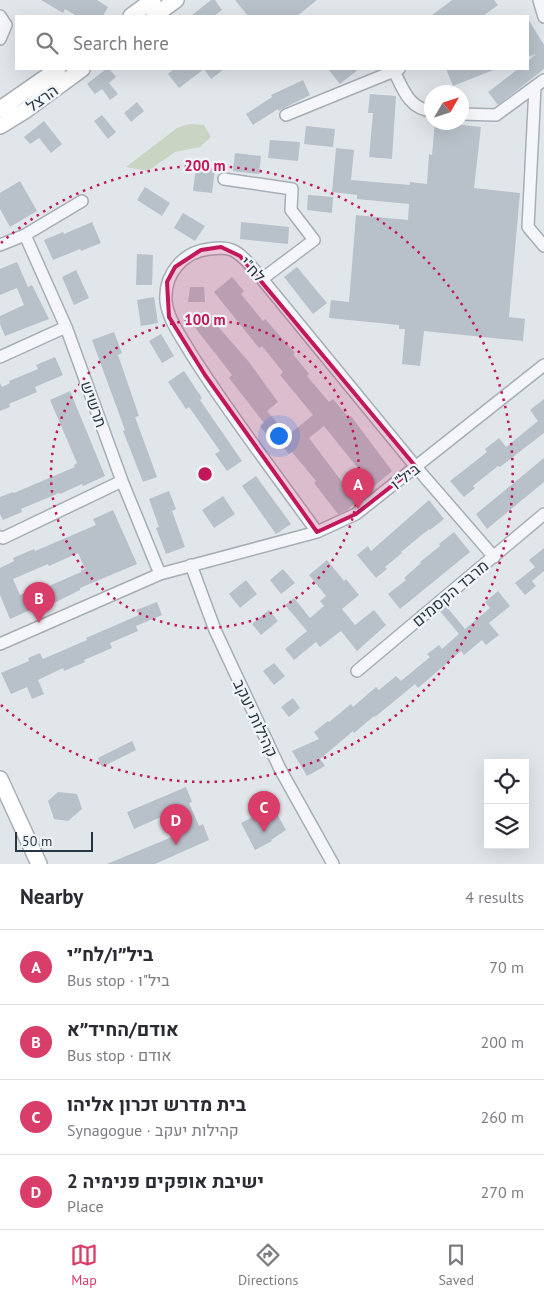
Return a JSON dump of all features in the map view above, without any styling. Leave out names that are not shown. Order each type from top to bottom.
[{"type":"main road","points":[[133,15],[164,2]]},
{"type":"main road","points":[[155,15],[164,2]]},
{"type":"main road","name":"הרצל","points":[[0,109],[57,70]]},
{"type":"main road","name":"הרצל","points":[[0,126],[26,110],[81,70]]},
{"type":"main road","points":[[0,779],[39,864]]},
{"type":"street","points":[[539,0],[544,17]]},
{"type":"street","points":[[0,16],[6,25],[0,39]]},
{"type":"street","points":[[286,115],[397,70],[410,103],[424,110]]},
{"type":"street","points":[[469,115],[496,115],[540,83]]},
{"type":"street","points":[[540,83],[528,227],[544,246]]},
{"type":"street","points":[[224,179],[292,189],[291,210],[314,240],[262,278]]},
{"type":"street","points":[[0,245],[25,235],[82,201]]},
{"type":"street","name":"תרשיש","points":[[25,235],[66,327],[122,481],[160,574]]},
{"type":"street","name":"לח\"י","points":[[317,532],[205,375],[169,317],[166,300],[167,282],[174,267],[186,257],[201,250],[221,247],[232,250],[262,278],[416,467],[494,556]]},
{"type":"street","points":[[0,357],[66,327]]},
{"type":"street","name":"ביל\"ו","points":[[0,644],[160,574],[326,530],[356,514],[544,365]]},
{"type":"street","points":[[0,537],[3,538],[122,481]]},
{"type":"street","name":"מרבד הקסמים","points":[[357,671],[544,514]]},
{"type":"street","name":"קהילות יעקב","points":[[191,565],[215,630],[276,760],[333,864]]},
{"type":"highlighted area","points":[[221,247],[240,256],[416,467],[356,514],[317,532],[205,375],[169,317],[167,282],[175,267],[201,250]]},
{"type":"green space","points":[[190,124],[204,125],[211,137],[200,147],[175,152],[148,171],[126,167],[177,128]]},
{"type":"building","points":[[41,0],[97,0],[108,7],[104,15],[75,15],[65,9],[63,13]]},
{"type":"building","points":[[211,0],[215,0],[222,10],[215,15],[192,15]]},
{"type":"building","points":[[235,0],[317,0],[298,15],[247,15]]},
{"type":"building","points":[[452,0],[494,0],[498,5],[484,15],[432,15]]},
{"type":"building","points":[[529,21],[544,45],[544,69],[498,105],[488,92],[517,70],[529,70],[529,60],[536,54],[529,57]]},
{"type":"building","points":[[105,70],[110,70],[116,77],[109,83],[118,94],[110,100],[102,89],[95,94],[87,84]]},
{"type":"building","points":[[173,70],[203,70],[179,88],[168,74]]},
{"type":"building","points":[[205,70],[223,70],[211,79]]},
{"type":"building","points":[[329,70],[358,70],[340,84]]},
{"type":"building","points":[[446,70],[493,70],[453,85]]},
{"type":"building","points":[[303,80],[310,95],[278,111],[278,109],[253,125],[246,114],[272,97],[271,95]]},
{"type":"building","points":[[370,94],[396,96],[392,159],[369,157],[373,113],[368,113]]},
{"type":"building","points":[[137,102],[144,111],[131,122],[124,113]]},
{"type":"building","points":[[102,115],[116,132],[108,139],[94,121]]},
{"type":"building","points":[[44,121],[62,144],[51,153],[39,138],[30,144],[24,137]]},
{"type":"building","points":[[306,126],[335,129],[333,147],[304,144]]},
{"type":"building","points":[[469,126],[481,127],[474,188],[520,193],[509,317],[525,319],[523,341],[424,331],[420,366],[402,364],[405,329],[399,329],[399,325],[329,318],[331,300],[349,302],[356,215],[408,220],[409,204],[357,199],[357,195],[332,192],[336,148],[354,150],[351,180],[410,185],[410,182],[427,184],[429,154],[432,155],[434,130],[469,130]]},
{"type":"building","points":[[270,140],[300,142],[298,161],[268,158]]},
{"type":"building","points":[[235,153],[261,156],[259,174],[233,171]]},
{"type":"building","points":[[196,167],[215,169],[212,193],[193,191]]},
{"type":"building","points":[[20,181],[37,211],[10,227],[0,209],[0,193]]},
{"type":"building","points":[[145,187],[170,203],[162,216],[137,200]]},
{"type":"building","points":[[308,195],[333,197],[332,213],[307,210]]},
{"type":"building","points":[[183,213],[205,226],[195,241],[174,228]]},
{"type":"building","points":[[92,222],[101,243],[53,260],[44,240]]},
{"type":"building","points":[[241,222],[289,227],[288,244],[240,239]]},
{"type":"building","points":[[137,254],[153,255],[152,285],[136,285]]},
{"type":"building","points":[[17,262],[28,287],[32,285],[49,319],[5,336],[0,324],[0,316],[24,305],[17,288],[0,295],[0,269]]},
{"type":"building","points":[[297,267],[327,303],[313,314],[284,277]]},
{"type":"building","points":[[76,270],[89,298],[74,305],[62,277]]},
{"type":"building","points":[[232,277],[244,291],[241,294],[263,321],[265,319],[295,353],[293,354],[309,374],[307,376],[329,402],[333,399],[349,418],[351,416],[392,471],[373,487],[324,426],[309,438],[357,502],[347,510],[338,514],[314,483],[316,481],[292,452],[289,454],[275,437],[271,440],[260,426],[264,423],[229,378],[232,375],[193,325],[207,314],[249,362],[278,402],[267,411],[288,435],[313,415],[280,375],[283,372],[262,346],[259,348],[214,292]]},
{"type":"building","points":[[190,287],[204,287],[205,302],[188,302]]},
{"type":"building","points":[[154,297],[158,323],[141,326],[137,300]]},
{"type":"building","points":[[114,332],[122,353],[118,355],[139,416],[135,417],[157,477],[143,482],[123,431],[125,430],[92,340]]},
{"type":"building","points":[[161,334],[174,356],[162,363],[149,341]]},
{"type":"building","points":[[55,357],[63,375],[35,387],[37,392],[9,404],[10,407],[0,411],[0,383],[2,387],[10,383],[9,381],[38,369],[36,365]]},
{"type":"building","points":[[184,371],[202,398],[200,400],[242,461],[227,471],[215,454],[220,451],[189,407],[186,409],[168,382]]},
{"type":"building","points":[[70,391],[105,476],[21,509],[22,512],[3,520],[0,514],[0,497],[75,467],[74,465],[77,463],[50,400]]},
{"type":"building","points":[[544,399],[544,433],[473,486],[475,488],[464,497],[450,481],[487,452],[485,449],[499,438],[506,447],[538,421],[530,410]]},
{"type":"building","points":[[544,458],[544,482],[487,529],[476,514]]},
{"type":"building","points":[[256,476],[291,524],[276,534],[242,486]]},
{"type":"building","points":[[169,491],[176,509],[172,511],[185,547],[166,554],[156,528],[159,527],[149,499]]},
{"type":"building","points":[[223,496],[235,514],[214,528],[202,510]]},
{"type":"building","points":[[429,500],[444,519],[401,552],[385,567],[387,569],[376,578],[357,555],[368,546],[371,551]]},
{"type":"building","points":[[113,510],[137,564],[80,588],[80,590],[56,602],[38,609],[37,607],[10,619],[0,595],[0,568],[14,561],[13,558],[34,549],[35,551],[96,525],[93,519]],"holes":[[[78,553],[85,569],[49,586],[48,583],[20,595],[13,579]]]},
{"type":"building","points":[[454,532],[470,552],[400,609],[388,594],[406,580],[404,578]]},
{"type":"building","points":[[544,548],[544,571],[532,581],[536,586],[525,595],[515,583],[535,567],[529,560]]},
{"type":"building","points":[[327,560],[344,581],[346,579],[359,595],[342,609],[355,625],[374,610],[386,625],[357,651],[341,631],[320,647],[316,642],[294,660],[285,649],[307,631],[285,605],[294,598],[310,618],[324,606],[320,601],[326,596],[309,575]]},
{"type":"building","points":[[283,569],[295,583],[281,594],[270,580]]},
{"type":"building","points":[[246,580],[257,594],[240,608],[229,594]]},
{"type":"building","points":[[498,591],[510,606],[489,623],[499,635],[486,645],[482,640],[464,655],[461,651],[418,688],[415,684],[354,733],[353,731],[320,759],[325,766],[307,776],[292,751],[319,739],[314,732],[328,721],[351,704],[353,707],[376,687],[379,690],[396,676],[401,681],[430,657],[427,654],[439,645],[442,649],[459,634],[440,611],[446,606],[465,629],[490,608],[485,602]]},
{"type":"building","points":[[157,602],[162,615],[136,626],[138,631],[110,643],[112,648],[84,660],[85,662],[64,671],[63,668],[38,680],[44,694],[32,699],[27,687],[11,694],[1,673],[29,661],[28,658],[40,653],[43,659],[87,640],[86,638],[139,615],[136,610]]},
{"type":"building","points":[[269,610],[278,621],[261,635],[252,624]]},
{"type":"building","points":[[274,663],[285,676],[274,685],[263,671]]},
{"type":"building","points":[[293,698],[300,708],[289,717],[281,707]]},
{"type":"building","points":[[132,741],[136,750],[102,767],[98,758]]},
{"type":"building","points":[[186,787],[192,802],[189,803],[199,826],[203,824],[209,840],[155,864],[107,864],[179,834],[170,813],[134,829],[127,812]]},
{"type":"building","points":[[58,792],[77,794],[82,809],[68,821],[54,819],[48,801]]},
{"type":"building","points":[[275,810],[286,830],[272,841],[255,850],[241,823],[259,814],[260,816]]},
{"type":"place","name":"ביל״ו/לח״י","points":[[358,509]]},
{"type":"place","name":"אודם/החיד״א","points":[[39,623]]},
{"type":"place","name":"בית מדרש זכרון אליהו","points":[[264,832]]},
{"type":"place","name":"ישיבת אופקים פנימיה 2","points":[[176,845]]}]
